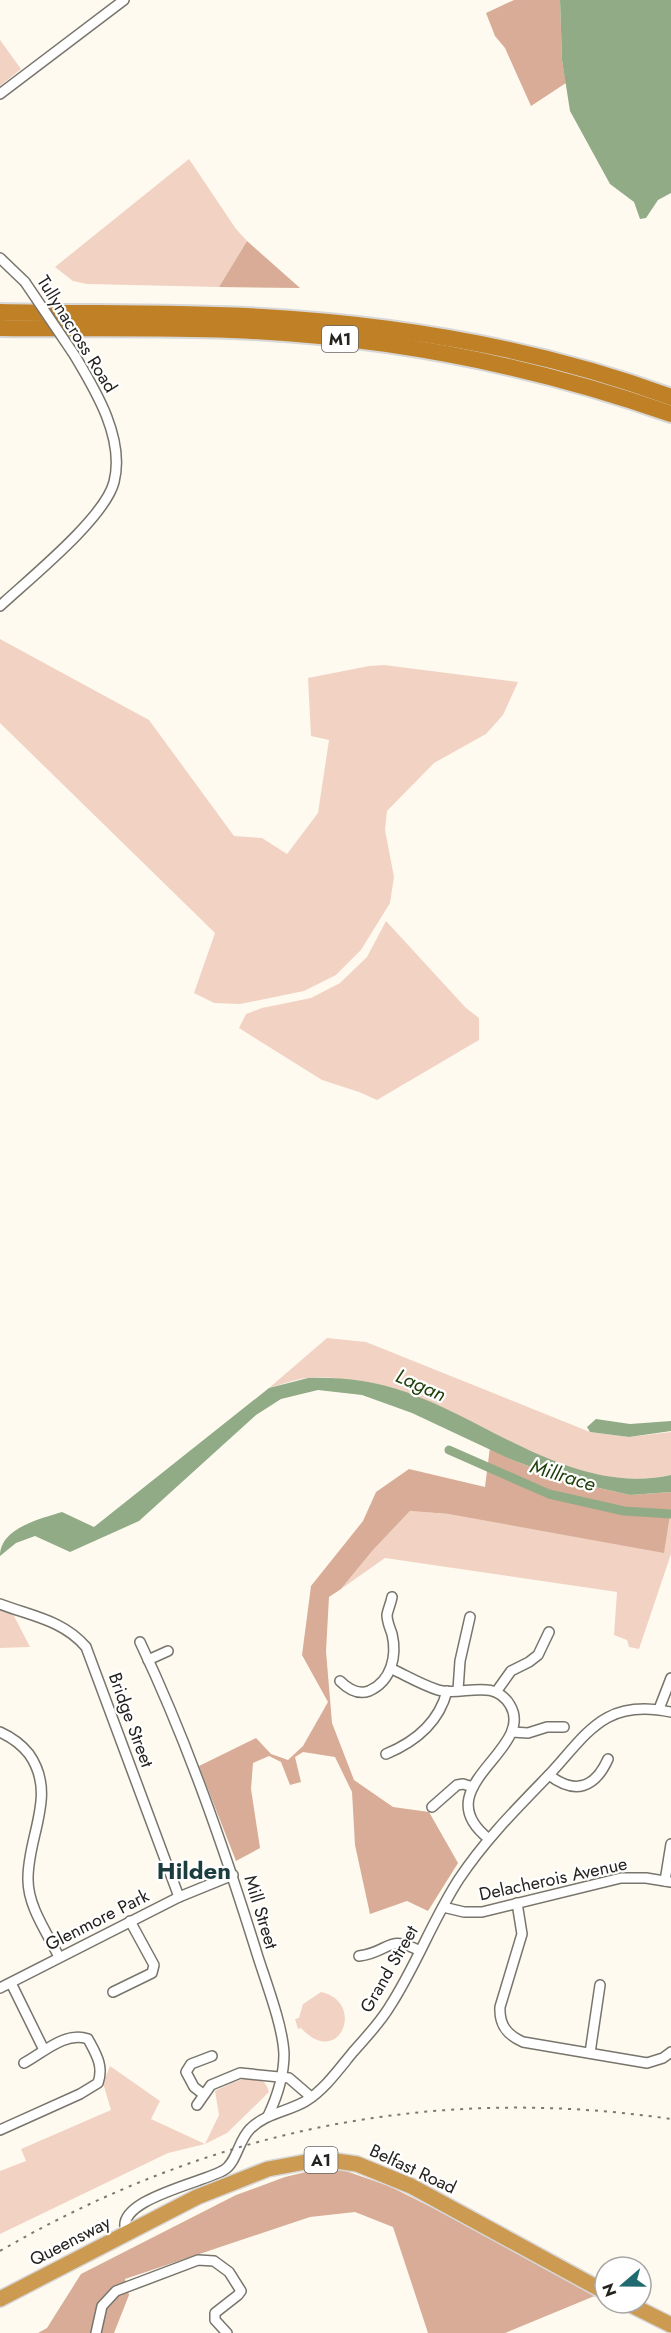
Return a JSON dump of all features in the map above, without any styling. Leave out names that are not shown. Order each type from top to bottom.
[{"type":"highway","name":"M1","points":[[0,312],[252,316],[345,324],[422,334],[560,362],[671,397]]},
{"type":"highway","name":"M1","points":[[0,328],[232,330],[359,340],[433,351],[558,377],[671,414]]},
{"type":"highway","name":"Belfast Road","points":[[126,2233],[197,2197],[248,2176],[299,2162],[322,2159],[341,2161],[378,2171],[411,2186],[593,2285]]},
{"type":"highway","name":"Queensway","points":[[0,2299],[126,2233]]},
{"type":"highway","points":[[651,2315],[671,2325]]},
{"type":"street","points":[[0,94],[124,0]]},
{"type":"street","name":"Tullynacross Road","points":[[0,258],[25,282],[92,384],[107,418],[116,459],[114,481],[107,500],[70,541],[0,606]]},
{"type":"street","points":[[340,1682],[354,1691],[368,1691],[379,1683],[392,1668],[393,1642],[387,1615],[392,1597]]},
{"type":"street","name":"Bridge Street","points":[[0,1604],[66,1627],[86,1647],[179,1897]]},
{"type":"street","points":[[458,1690],[460,1661],[470,1617]]},
{"type":"street","points":[[496,1692],[511,1671],[530,1662],[538,1655],[549,1632]]},
{"type":"street","name":"Mill Street","points":[[140,1642],[181,1737],[233,1875],[282,2040],[284,2054],[281,2078],[268,2116]]},
{"type":"street","points":[[148,1660],[168,1651]]},
{"type":"street","points":[[392,1668],[435,1689],[447,1691],[476,1688],[496,1692],[506,1699],[513,1710],[515,1722],[512,1732],[474,1787],[468,1806],[470,1818],[476,1828],[489,1839]]},
{"type":"street","points":[[659,1709],[671,1677]]},
{"type":"street","points":[[386,1754],[405,1745],[428,1726],[440,1711],[447,1691]]},
{"type":"street","name":"Grand Street","points":[[126,2233],[124,2224],[136,2207],[228,2168],[233,2162],[242,2138],[255,2124],[311,2097],[324,2087],[382,2018],[400,1990],[458,1880],[489,1839],[582,1737],[602,1720],[622,1711],[644,1708],[671,1712]]},
{"type":"street","points":[[512,1732],[528,1733],[547,1727],[564,1727]]},
{"type":"street","points":[[0,1732],[23,1746],[35,1762],[41,1777],[42,1806],[30,1856],[28,1882],[36,1910],[59,1957]]},
{"type":"street","points":[[549,1775],[563,1784],[572,1786],[588,1784],[600,1776],[608,1759]]},
{"type":"street","points":[[432,1807],[458,1785],[474,1787]]},
{"type":"street","points":[[668,1882],[671,1844]]},
{"type":"street","name":"Glenmore Park","points":[[0,1988],[179,1897],[233,1875]]},
{"type":"street","name":"Delacherois Avenue","points":[[443,1907],[473,1913],[621,1878],[668,1882]]},
{"type":"street","points":[[517,1903],[522,1934],[500,2007],[502,2025],[515,2039],[647,2063],[663,2058],[671,2052]]},
{"type":"street","points":[[113,1992],[152,1973],[153,1970],[154,1965],[130,1921]]},
{"type":"street","points":[[359,1956],[378,1953],[394,1942],[403,1942],[420,1951]]},
{"type":"street","points":[[11,1983],[44,2050]]},
{"type":"street","points":[[590,2053],[600,1985]]},
{"type":"street","points":[[0,2130],[99,2083],[101,2066],[88,2039],[78,2036],[44,2050],[24,2063]]},
{"type":"street","points":[[203,2094],[194,2087],[186,2072],[191,2064],[212,2056]]},
{"type":"street","points":[[197,2105],[211,2085],[240,2073],[289,2078],[311,2097]]},
{"type":"street","points":[[96,2333],[102,2306],[116,2291],[198,2260],[214,2261],[229,2272],[241,2291],[215,2313],[215,2320],[227,2333]]},
{"type":"shaded area","points":[[514,0],[560,0],[562,60],[566,83],[531,106],[505,48],[495,36],[486,13]]},
{"type":"shaded area","points":[[0,40],[21,69],[0,86]]},
{"type":"shaded area","points":[[189,159],[236,229],[247,241],[219,287],[87,284],[73,281],[55,267]]},
{"type":"shaded area","points":[[247,241],[300,288],[219,287]]},
{"type":"shaded area","points":[[0,639],[149,720],[234,836],[262,838],[287,854],[318,813],[329,740],[311,736],[308,678],[384,665],[518,682],[503,715],[486,734],[434,763],[387,811],[385,830],[394,877],[390,903],[361,950],[336,975],[304,991],[240,1004],[214,1003],[194,993],[215,933],[0,723]]},
{"type":"shaded area","points":[[386,921],[466,1008],[479,1018],[479,1040],[377,1100],[322,1080],[239,1028],[246,1014],[262,1008],[311,998],[340,983],[367,957]]},
{"type":"shaded area","points":[[327,1338],[366,1342],[590,1432],[629,1437],[671,1432],[671,1475],[636,1479],[601,1475],[568,1466],[535,1453],[439,1406],[380,1385],[314,1377],[269,1388]]},
{"type":"shaded area","points":[[490,1447],[512,1460],[573,1482],[630,1495],[671,1492],[671,1508],[664,1553],[449,1514],[410,1511],[373,1550],[341,1589],[329,1597],[326,1651],[332,1723],[354,1780],[393,1807],[429,1812],[458,1863],[428,1911],[407,1901],[370,1914],[355,1845],[352,1792],[335,1757],[303,1752],[295,1757],[301,1782],[290,1785],[281,1762],[269,1756],[253,1763],[251,1789],[260,1848],[236,1861],[199,1766],[256,1738],[271,1754],[288,1760],[303,1746],[328,1702],[302,1655],[311,1586],[363,1521],[376,1492],[409,1469],[485,1487]]},
{"type":"shaded area","points":[[671,1508],[671,1554],[639,1649],[629,1647],[627,1640],[614,1635],[617,1592],[385,1558],[341,1589],[373,1550],[410,1511],[448,1514]]},
{"type":"shaded area","points":[[0,1609],[13,1614],[30,1647],[0,1648]]},
{"type":"shaded area","points":[[321,1992],[335,1998],[343,2008],[345,2019],[342,2030],[336,2038],[327,2042],[315,2039],[301,2028],[298,2029],[295,2019],[299,2018],[303,2004]]},
{"type":"shaded area","points":[[110,2066],[160,2101],[151,2119],[205,2144],[168,2153],[0,2234],[0,2171],[26,2161],[21,2149],[111,2110],[103,2083]]},
{"type":"shaded area","points":[[246,2078],[260,2079],[269,2092],[227,2133],[205,2144],[219,2115],[215,2091]]},
{"type":"shaded area","points":[[337,2168],[389,2186],[495,2239],[593,2293],[593,2297],[505,2333],[428,2333],[393,2227],[355,2212],[310,2217],[125,2279],[129,2295],[114,2333],[38,2333],[47,2328],[81,2274],[236,2195],[285,2177],[314,2170]]},
{"type":"water","points":[[560,0],[671,0],[671,193],[658,200],[646,218],[640,219],[634,202],[610,184],[570,111],[562,60]]},
{"type":"water","name":"Lagan","points":[[308,1378],[358,1380],[406,1392],[438,1405],[534,1453],[567,1466],[601,1475],[636,1479],[671,1475],[671,1492],[630,1495],[573,1482],[512,1460],[412,1413],[362,1395],[318,1390],[281,1399],[256,1415],[139,1521],[70,1552],[35,1536],[16,1543],[0,1556],[2,1546],[14,1532],[23,1526],[62,1512],[94,1527],[269,1388]]},
{"type":"water","points":[[596,1419],[630,1424],[671,1421],[671,1431],[629,1437],[590,1432],[587,1427]]},
{"type":"waterway","name":"Millrace","points":[[449,1450],[549,1494],[624,1511],[671,1514]]},
{"type":"railway","points":[[0,2251],[79,2209],[159,2174],[241,2147],[324,2126],[408,2113],[494,2108],[582,2110],[671,2119]]},
{"type":"district","name":"Hilden","points":[[194,1871]]}]
